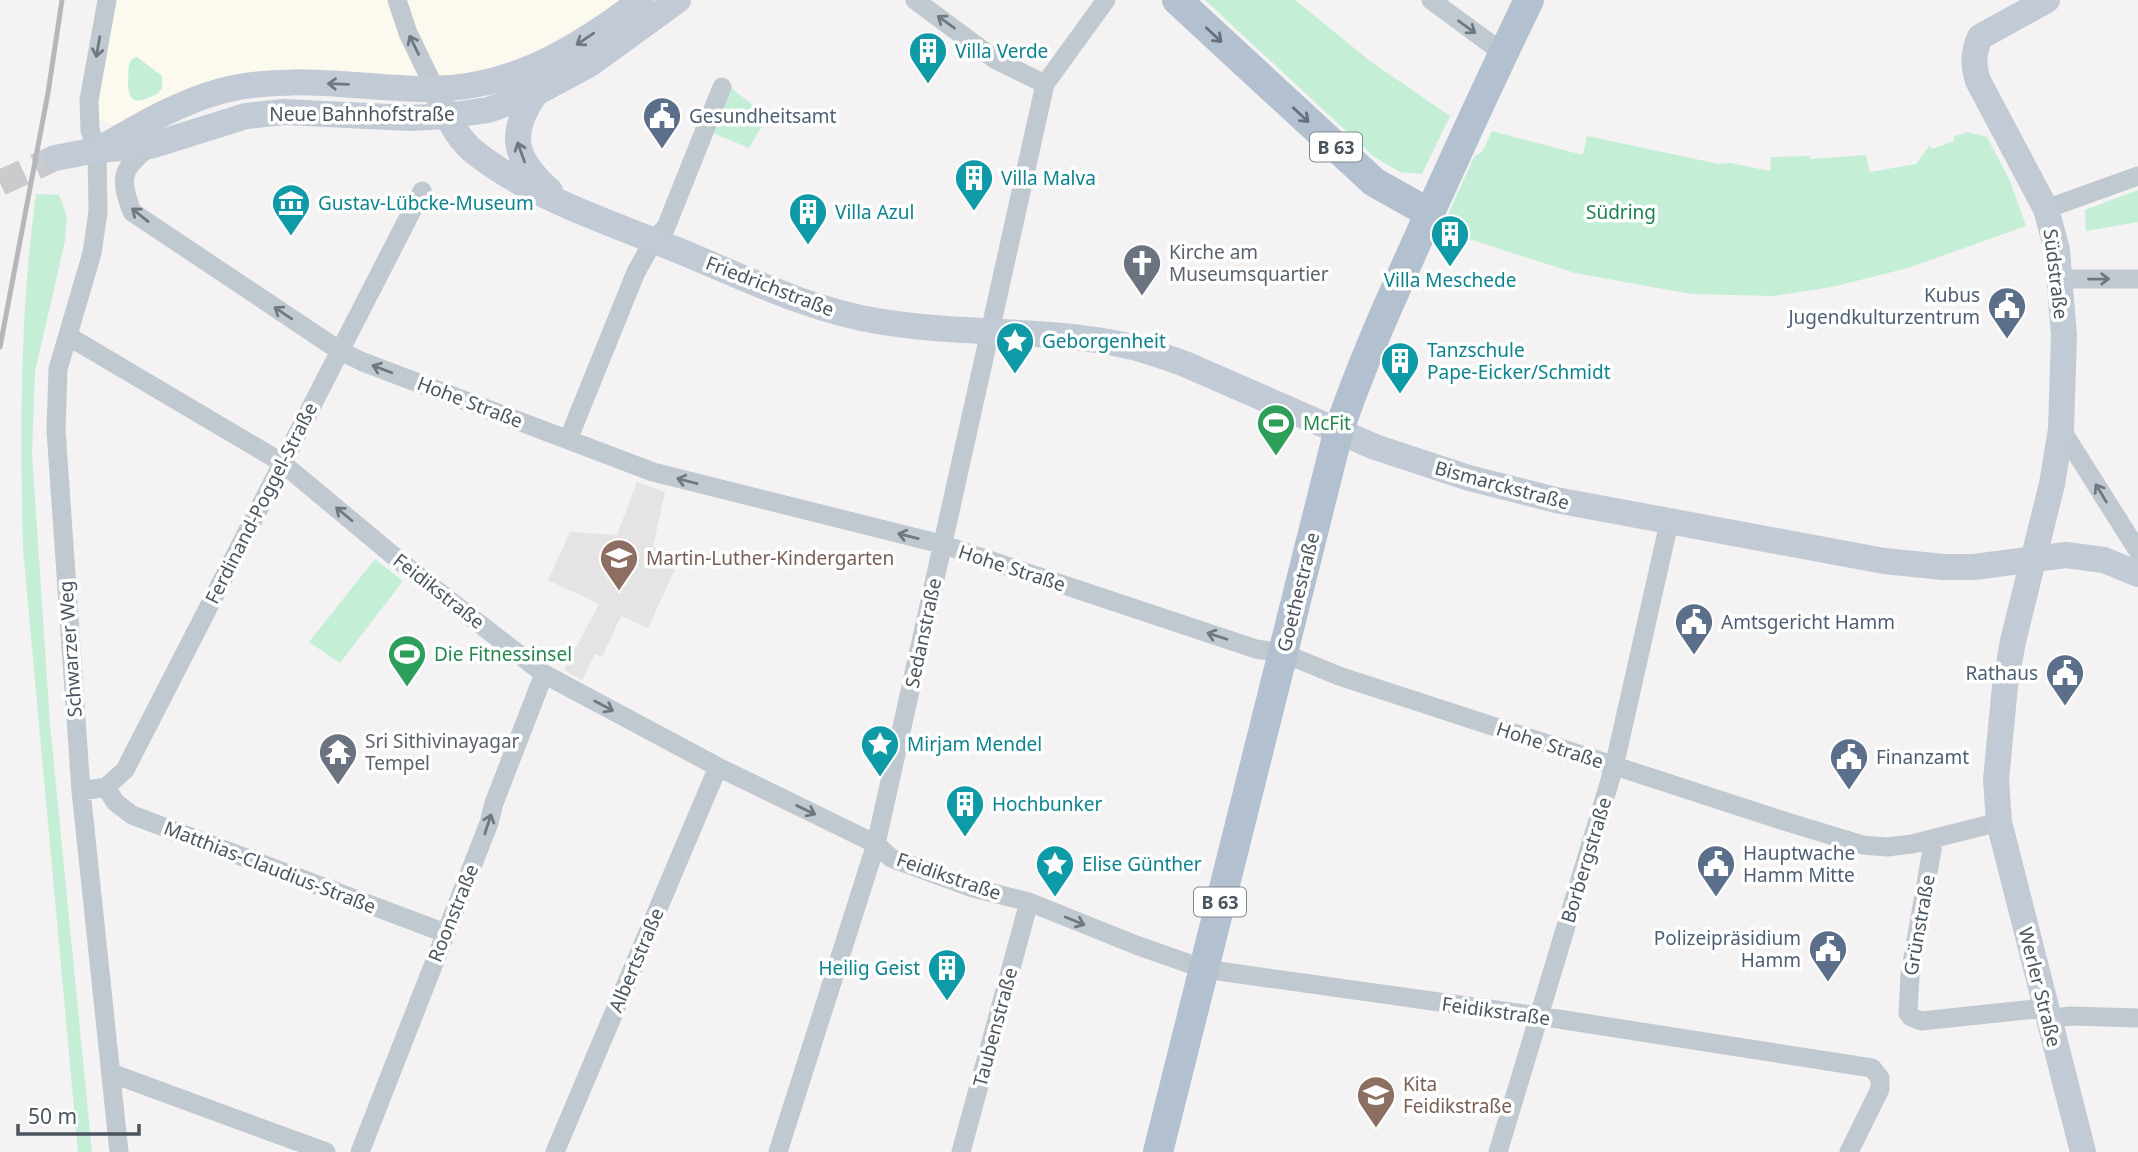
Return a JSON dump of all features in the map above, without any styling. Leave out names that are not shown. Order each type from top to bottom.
[{"type":"main road","name":"Neue Bahnhofstraße","points":[[97,150],[149,121],[221,91],[279,83],[435,89],[505,79],[543,64],[641,0]]},
{"type":"main road","name":"Neue Bahnhofstraße","points":[[97,150],[150,146],[246,116],[284,112],[380,118],[447,116],[488,110],[536,93],[590,64],[678,0]]},
{"type":"main road","name":"B 63","points":[[1177,0],[1374,182],[1429,213]]},
{"type":"main road","name":"B 63","points":[[1503,53],[1529,0]]},
{"type":"main road","name":"Südstraße","points":[[2033,558],[2052,484],[2061,429],[2064,347],[2061,279],[2057,250],[2046,209],[1978,81],[1974,68],[1974,52],[1980,37],[2047,0]]},
{"type":"main road","name":"Goethestraße","points":[[1158,1152],[1338,433],[1353,388],[1429,213],[1503,53]]},
{"type":"main road","name":"Friedrichstraße","points":[[435,89],[447,116],[470,149],[506,176],[562,202],[828,309],[911,326],[988,333]]},
{"type":"main road","name":"Friedrichstraße","points":[[536,93],[524,110],[517,131],[517,141],[524,163],[535,178],[562,202]]},
{"type":"main road","points":[[55,158],[97,150]]},
{"type":"main road","name":"Bismarckstraße","points":[[988,333],[1096,340],[1154,353],[1185,364],[1338,433],[1434,467],[1556,500],[1669,523],[1915,565],[1974,566],[2058,555],[2104,560],[2138,574]]},
{"type":"main road","name":"Werler Straße","points":[[2033,558],[2005,686],[1996,780],[1999,822],[2083,1152]]},
{"type":"street","name":"Schwarzer Weg","points":[[107,0],[89,95],[90,130],[97,150],[98,212],[92,253],[58,369],[56,430],[80,791],[119,1152]]},
{"type":"street","points":[[397,0],[408,33],[435,89]]},
{"type":"street","points":[[915,0],[996,60],[1045,85]]},
{"type":"street","name":"Sedanstraße","points":[[778,1152],[876,844],[1045,85],[1106,0]]},
{"type":"street","points":[[1431,0],[1503,53]]},
{"type":"street","points":[[568,440],[636,272],[654,240],[666,228],[722,86]]},
{"type":"street","name":"Hohe Straße","points":[[150,146],[134,160],[125,174],[123,187],[132,212],[340,351],[568,440],[680,479],[941,544],[1256,649],[1283,653],[1339,676],[1863,845],[1887,847],[1999,822]]},
{"type":"street","points":[[2046,209],[2138,176]]},
{"type":"street","name":"Ferdinand-Poggel-Straße","points":[[106,787],[125,770],[422,191]]},
{"type":"street","points":[[2061,279],[2138,279]]},
{"type":"street","name":"Feidikstraße","points":[[68,336],[281,462],[397,559],[544,674],[718,767],[876,844],[891,858],[973,888],[1029,902],[1204,969],[1872,1068],[1878,1074],[1880,1089],[1849,1152]]},
{"type":"street","points":[[2061,429],[2138,551]]},
{"type":"street","name":"Borbergstraße","points":[[1497,1152],[1614,766],[1669,523]]},
{"type":"street","name":"Roonstraße","points":[[360,1152],[489,823],[494,803],[544,674]]},
{"type":"street","name":"Albertstraße","points":[[555,1152],[718,767]]},
{"type":"street","points":[[80,791],[106,787]]},
{"type":"street","name":"Matthias-Claudius-Straße","points":[[106,787],[115,802],[132,815],[445,933]]},
{"type":"street","name":"Grünstraße","points":[[1934,838],[1910,975],[1908,1013],[1921,1021],[2046,1013]]},
{"type":"street","name":"Taubenstraße","points":[[961,1152],[1029,902]]},
{"type":"street","points":[[2046,1013],[2138,1018]]},
{"type":"street","points":[[111,1073],[326,1152]]},
{"type":"shaded area","points":[[96,0],[625,0],[538,50],[463,80],[341,71],[119,127],[95,118],[82,86]]},
{"type":"shaded area","name":"Martin-Luther-Kindergarten","points":[[637,482],[665,492],[653,547],[682,554],[648,628],[621,616],[602,657],[595,654],[582,680],[564,670],[599,604],[548,580],[570,532],[617,535]]},
{"type":"green space","points":[[1205,0],[1295,0],[1370,61],[1450,116],[1422,174],[1400,172],[1373,156]]},
{"type":"green space","points":[[137,57],[162,76],[162,88],[157,94],[140,100],[130,95],[128,81],[129,64]]},
{"type":"green space","points":[[731,88],[768,116],[749,148],[713,133]]},
{"type":"green space","name":"Südring","points":[[1492,131],[1583,155],[1587,136],[1719,164],[1730,163],[1770,171],[1771,157],[1810,156],[1810,159],[1866,155],[1870,172],[1916,164],[1930,145],[1932,149],[1954,141],[1953,137],[1967,132],[1987,137],[2010,181],[2026,226],[1908,268],[1832,287],[1773,296],[1691,294],[1575,273],[1441,230],[1474,157],[1482,152]]},
{"type":"green space","points":[[2138,190],[2138,222],[2086,231],[2085,210]]},
{"type":"green space","points":[[36,194],[59,195],[67,216],[65,241],[35,372],[32,453],[50,724],[92,1152],[78,1152],[23,549],[22,371]]},
{"type":"green space","points":[[375,559],[403,581],[340,663],[309,642]]},
{"type":"tunnel","points":[[0,183],[55,158]]},
{"type":"railway","points":[[0,347],[48,93],[62,0]]},
{"type":"place","name":"Villa Verde","points":[[928,85]]},
{"type":"place","name":"Gesundheitsamt","points":[[662,150]]},
{"type":"place","name":"Villa Malva","points":[[974,212]]},
{"type":"place","name":"Gustav-Lübcke-Museum","points":[[291,237]]},
{"type":"place","name":"Villa Azul","points":[[808,246]]},
{"type":"place","name":"Villa Meschede","points":[[1450,268]]},
{"type":"place","name":"Kirche am Museumsquartier","points":[[1142,297]]},
{"type":"place","name":"Kubus Jugendkulturzentrum","points":[[2007,340]]},
{"type":"place","name":"Geborgenheit","points":[[1015,375]]},
{"type":"place","name":"Tanzschule Pape-Eicker/Schmidt","points":[[1400,395]]},
{"type":"place","name":"McFit","points":[[1276,457]]},
{"type":"place","name":"Martin-Luther-Kindergarten","points":[[619,592]]},
{"type":"place","name":"Amtsgericht Hamm","points":[[1694,656]]},
{"type":"place","name":"Die Fitnessinsel","points":[[407,688]]},
{"type":"place","name":"Rathaus","points":[[2065,707]]},
{"type":"place","name":"Mirjam Mendel","points":[[880,778]]},
{"type":"place","name":"Sri Sithivinayagar Tempel","points":[[338,786]]},
{"type":"place","name":"Finanzamt","points":[[1849,791]]},
{"type":"place","name":"Hochbunker","points":[[965,838]]},
{"type":"place","name":"Elise Günther","points":[[1055,898]]},
{"type":"place","name":"Hauptwache Hamm Mitte","points":[[1716,898]]},
{"type":"place","name":"Polizeipräsidium Hamm","points":[[1828,983]]},
{"type":"place","name":"Heilig Geist","points":[[947,1002]]},
{"type":"place","name":"Kita Feidikstraße","points":[[1376,1129]]}]
